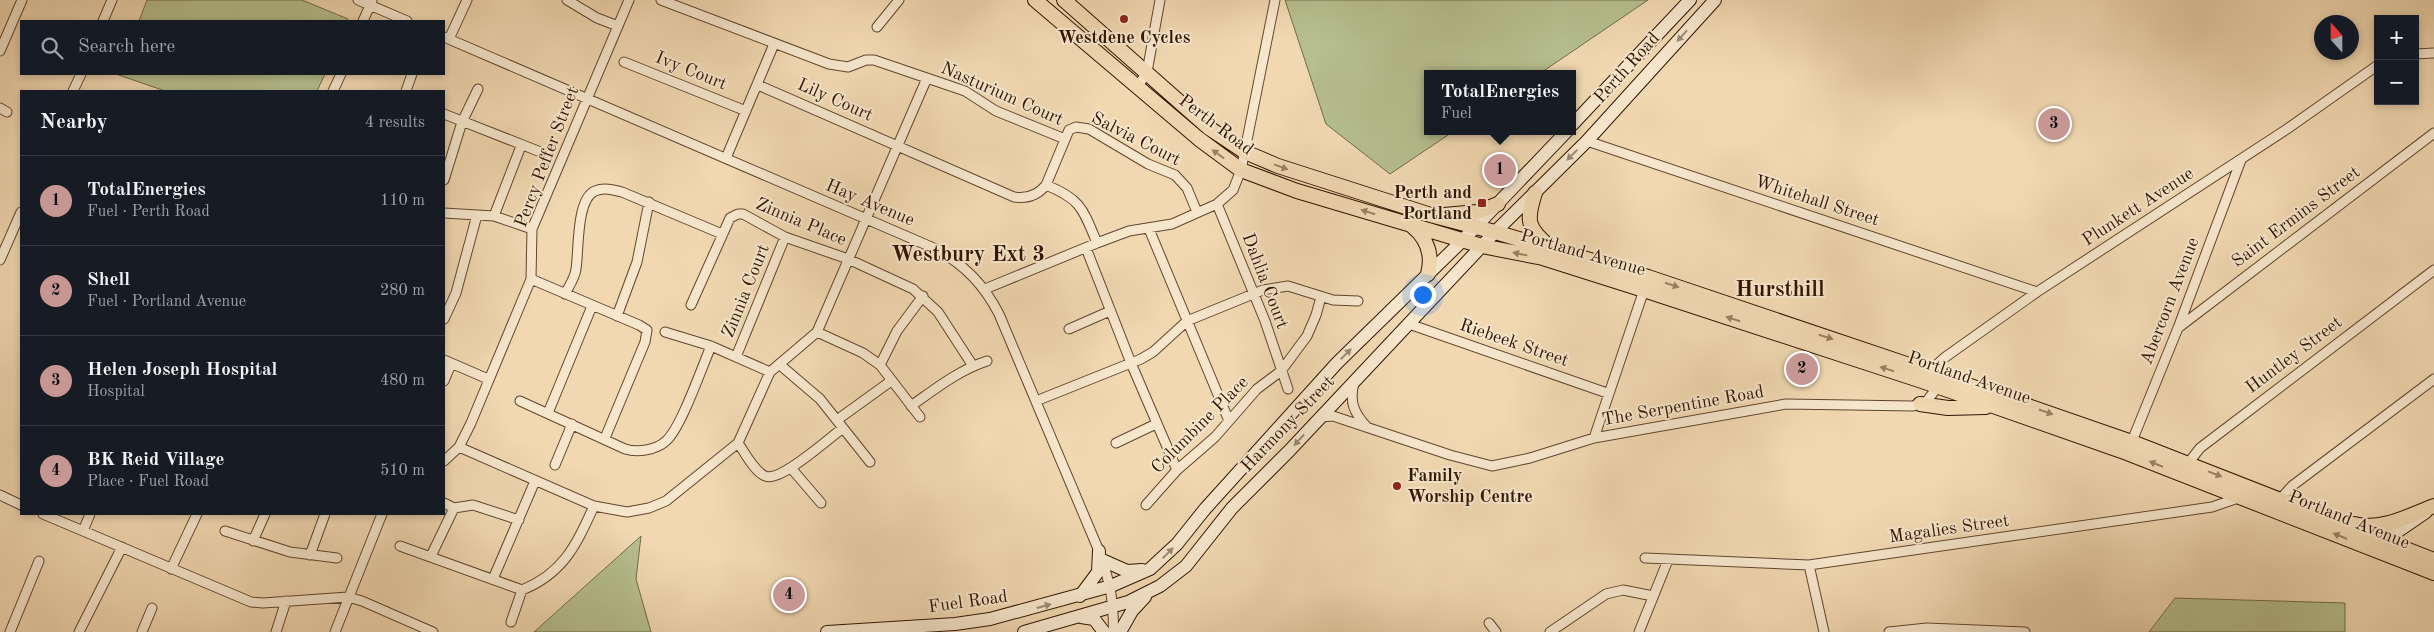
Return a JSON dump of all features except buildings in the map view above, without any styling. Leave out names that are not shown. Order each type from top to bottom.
[{"type":"main road","name":"Perth Road","points":[[1064,0],[1209,128],[1245,152],[1312,178],[1434,216],[1495,232],[1587,141],[1715,0]]},
{"type":"main road","name":"Perth Road","points":[[1576,121],[1690,0]]},
{"type":"main road","name":"Perth Road","points":[[1041,2],[1199,139],[1241,170],[1297,190],[1482,246]]},
{"type":"main road","points":[[1463,240],[1563,135]]},
{"type":"main road","points":[[1535,193],[1530,210],[1530,224],[1536,235],[1552,249]]},
{"type":"main road","points":[[1434,216],[1477,212],[1498,204]]},
{"type":"main road","points":[[1408,224],[1418,231],[1426,243],[1431,260],[1428,274]]},
{"type":"main road","name":"Harmony Street","points":[[1114,607],[1149,593],[1186,566],[1215,526],[1410,324],[1495,232]]},
{"type":"main road","name":"Portland Avenue","points":[[1495,232],[1552,249],[1646,284],[1925,376],[1994,407],[2129,447]]},
{"type":"main road","name":"Harmony Street","points":[[1111,586],[1150,569],[1177,544],[1205,509],[1337,363],[1463,240]]},
{"type":"main road","name":"Portland Avenue","points":[[1482,246],[1543,258],[1646,284]]},
{"type":"main road","name":"Portland Avenue","points":[[1941,383],[2129,447],[2245,492],[2372,550],[2434,573]]},
{"type":"main road","points":[[1920,404],[1948,408],[1994,407]]},
{"type":"main road","name":"Portland Avenue","points":[[2276,505],[2315,514],[2434,560]]},
{"type":"main road","points":[[2315,514],[2363,526],[2375,526],[2403,519],[2434,506]]},
{"type":"main road","points":[[2372,550],[2434,506]]},
{"type":"main road","points":[[1080,596],[1098,572],[1101,555],[1127,571],[1150,569]]},
{"type":"main road","name":"Fuel Road","points":[[827,632],[974,622],[1023,612],[1111,586]]},
{"type":"main road","points":[[1120,632],[1132,611],[1149,593]]},
{"type":"main road","points":[[1024,632],[1114,607]]},
{"type":"main road","points":[[1078,617],[1094,619],[1104,632]]},
{"type":"street","points":[[0,51],[22,0]]},
{"type":"street","points":[[103,20],[112,0]]},
{"type":"street","points":[[358,0],[371,2],[406,20]]},
{"type":"street","points":[[446,38],[467,0]]},
{"type":"street","points":[[567,0],[597,18],[618,26]]},
{"type":"street","name":"Percy Peffer Street","points":[[445,460],[459,447],[531,279],[532,229],[629,0]]},
{"type":"street","name":"Nasturium Court","points":[[661,0],[836,66],[848,67],[866,60],[874,60],[927,78],[965,92],[996,111],[1065,139]]},
{"type":"street","points":[[877,27],[899,0]]},
{"type":"street","points":[[1138,86],[1147,72],[1160,0]]},
{"type":"street","points":[[985,290],[1097,242],[1128,231],[1172,224],[1217,204],[1233,190],[1241,170],[1245,152],[1275,0]]},
{"type":"street","points":[[363,20],[371,2]]},
{"type":"street","name":"Hay Avenue","points":[[446,38],[866,219],[948,256],[965,267],[985,290],[999,314],[1101,555],[1111,586],[1114,607]]},
{"type":"street","points":[[726,158],[774,44]]},
{"type":"street","points":[[2419,54],[2434,53]]},
{"type":"street","name":"Ivy Court","points":[[624,62],[746,111]]},
{"type":"street","name":"Plunkett Avenue","points":[[1925,376],[2037,292],[2241,160],[2374,68]]},
{"type":"street","points":[[74,90],[81,75]]},
{"type":"street","points":[[333,90],[340,75]]},
{"type":"street","points":[[406,90],[412,75]]},
{"type":"street","points":[[459,447],[594,506],[627,512],[649,508],[666,501],[738,444],[770,372],[817,332],[927,78]]},
{"type":"street","name":"Lily Court","points":[[758,85],[1014,197],[1037,194],[1046,184]]},
{"type":"street","points":[[445,177],[462,122],[478,89]]},
{"type":"street","points":[[445,114],[521,146],[538,151]]},
{"type":"street","name":"Salvia Court","points":[[1046,184],[1065,139],[1072,128],[1089,129],[1148,164],[1175,176],[1187,188],[1197,212]]},
{"type":"street","name":"Saint Ermins Street","points":[[2178,328],[2434,133]]},
{"type":"street","name":"Whitehall Street","points":[[1587,141],[2037,292]]},
{"type":"street","points":[[494,216],[521,146]]},
{"type":"street","name":"Abercorn Avenue","points":[[2129,447],[2178,328],[2241,160]]},
{"type":"street","points":[[1046,184],[1068,193],[1078,202],[1097,242]]},
{"type":"street","points":[[565,294],[576,271],[582,213],[591,194],[596,190],[607,189],[649,202],[722,234],[691,305]]},
{"type":"street","points":[[617,316],[637,262],[649,202]]},
{"type":"street","name":"Dahlia Court","points":[[1217,204],[1253,293],[1281,371]]},
{"type":"street","points":[[445,213],[494,216],[532,229]]},
{"type":"street","points":[[0,260],[20,214]]},
{"type":"street","name":"Zinnia Place","points":[[722,234],[730,218],[738,214],[755,220],[785,237],[848,260],[913,289],[923,296]]},
{"type":"street","points":[[445,317],[456,292],[477,215]]},
{"type":"street","points":[[1149,228],[1229,421]]},
{"type":"street","name":"Zinnia Court","points":[[736,357],[785,237]]},
{"type":"street","points":[[1086,248],[1156,424],[1177,470]]},
{"type":"street","name":"Huntley Street","points":[[2185,469],[2208,442],[2434,270]]},
{"type":"street","points":[[531,279],[644,327],[647,335],[645,342],[605,438]]},
{"type":"street","points":[[1594,438],[1607,393],[1646,284]]},
{"type":"street","points":[[1036,401],[1131,363],[1153,352],[1187,321],[1253,293],[1288,286],[1321,298],[1358,301]]},
{"type":"street","points":[[880,365],[898,331],[923,296],[941,317],[973,366]]},
{"type":"street","name":"Columbine Place","points":[[1146,505],[1177,470],[1208,444],[1257,389],[1281,371],[1307,336],[1321,298]]},
{"type":"street","points":[[548,413],[592,306]]},
{"type":"street","points":[[1069,329],[1110,311]]},
{"type":"street","name":"Riebeek Street","points":[[1410,324],[1607,393]]},
{"type":"street","points":[[666,332],[711,346],[770,372]]},
{"type":"street","points":[[817,332],[863,353],[880,365],[920,417]]},
{"type":"street","points":[[520,401],[605,438],[625,449],[642,450],[665,442],[675,429],[711,346]]},
{"type":"street","points":[[911,406],[973,366],[987,361]]},
{"type":"street","points":[[445,375],[447,362],[488,379]]},
{"type":"street","points":[[778,364],[812,390],[870,462]]},
{"type":"street","points":[[1281,371],[1288,389]]},
{"type":"street","points":[[2276,505],[2292,486],[2434,379]]},
{"type":"street","points":[[837,420],[891,381]]},
{"type":"street","points":[[1354,382],[1351,394],[1353,409],[1367,428]]},
{"type":"street","points":[[1920,404],[1931,397],[1941,383]]},
{"type":"street","name":"The Serpentine Road","points":[[1321,417],[1333,416],[1450,456],[1485,465],[1502,465],[1594,438],[1786,404],[1920,404]]},
{"type":"street","points":[[554,465],[572,424]]},
{"type":"street","points":[[1116,443],[1156,424]]},
{"type":"street","points":[[738,444],[765,476],[776,477],[791,468],[843,428]]},
{"type":"street","points":[[791,468],[821,503]]},
{"type":"street","points":[[493,579],[535,481]]},
{"type":"street","name":"Magalies Street","points":[[1645,558],[1809,565],[2212,507],[2245,492]]},
{"type":"street","points":[[0,495],[20,504]]},
{"type":"street","points":[[445,504],[454,508],[473,505],[519,520]]},
{"type":"street","points":[[511,622],[522,590],[547,577],[569,555],[594,506]]},
{"type":"street","points":[[431,556],[454,508]]},
{"type":"street","points":[[45,515],[251,602],[348,597],[367,603],[433,632]]},
{"type":"street","points":[[83,531],[90,515]]},
{"type":"street","points":[[171,569],[197,515]]},
{"type":"street","points":[[253,541],[266,515]]},
{"type":"street","points":[[310,555],[325,515]]},
{"type":"street","points":[[335,632],[382,515]]},
{"type":"street","points":[[225,531],[290,552],[337,558]]},
{"type":"street","points":[[400,546],[522,590]]},
{"type":"street","points":[[79,632],[122,547]]},
{"type":"street","points":[[11,632],[38,560]]},
{"type":"street","points":[[1639,632],[1668,560]]},
{"type":"street","points":[[1809,565],[1824,632]]},
{"type":"street","points":[[1550,632],[1606,594],[1623,590],[1653,596]]},
{"type":"street","points":[[276,632],[286,601]]},
{"type":"street","points":[[1113,632],[1114,607]]},
{"type":"street","points":[[142,632],[152,608]]},
{"type":"street","points":[[1489,622],[1496,632]]},
{"type":"street","points":[[1889,632],[1927,630],[2025,632]]},
{"type":"green space","points":[[147,0],[302,0],[348,19],[348,20],[139,20]]},
{"type":"green space","points":[[1285,0],[1648,0],[1545,70],[1424,70],[1424,135],[1448,135],[1390,174],[1326,124]]},
{"type":"green space","points":[[119,75],[325,75],[317,90],[162,90]]},
{"type":"green space","points":[[641,536],[636,579],[651,632],[534,632]]},
{"type":"green space","points":[[2175,598],[2345,603],[2345,632],[2149,632]]},
{"type":"place","name":"Westdene Cycles","points":[[1124,19]]},
{"type":"place","name":"Helen Joseph Hospital","points":[[2054,124]]},
{"type":"place","name":"TotalEnergies","points":[[1500,170]]},
{"type":"place","name":"Perth and Portland","points":[[1482,203]]},
{"type":"place","name":"Shell","points":[[1802,369]]},
{"type":"place","name":"Family Worship Centre","points":[[1397,486]]},
{"type":"place","name":"BK Reid Village","points":[[789,595]]},
{"type":"district","name":"Westbury Ext 3","points":[[968,255]]},
{"type":"district","name":"Hursthill","points":[[1780,290]]}]
